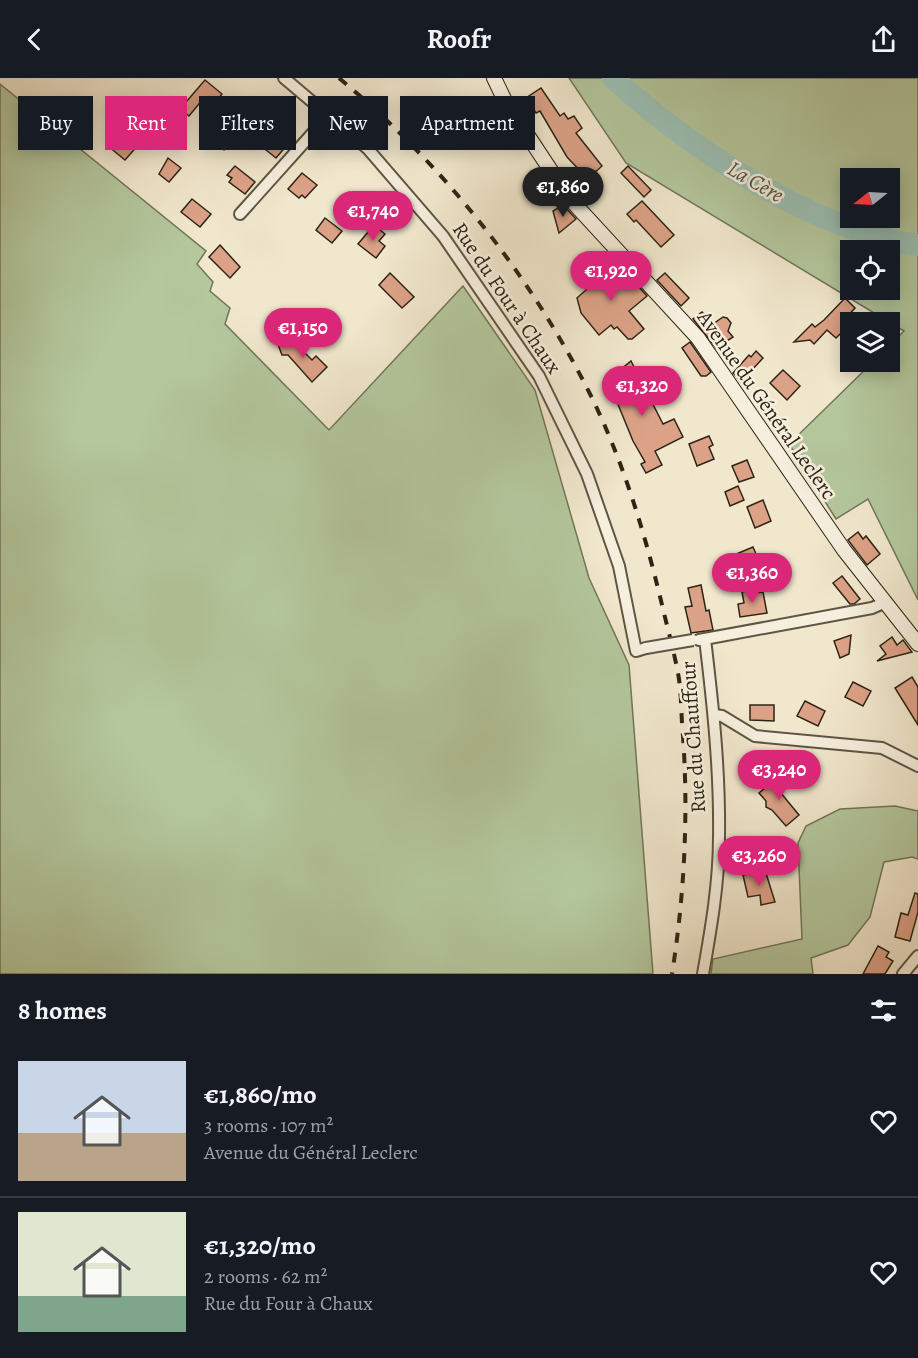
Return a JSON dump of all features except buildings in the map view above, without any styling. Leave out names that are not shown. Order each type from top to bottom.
[{"type":"street","name":"Rue du Four à Chaux","points":[[284,78],[308,100]]},
{"type":"street","name":"Avenue du Général Leclerc","points":[[494,78],[505,101],[569,198],[698,338],[844,550],[918,644]]},
{"type":"street","points":[[240,214],[308,138]]},
{"type":"street","name":"Rue du Four à Chaux","points":[[369,150],[443,236],[539,376],[587,474],[619,566],[636,651],[705,639]]},
{"type":"street","points":[[705,639],[872,608],[886,602]]},
{"type":"street","name":"Rue du Chauffour","points":[[703,974],[714,910],[720,838],[714,715],[705,639]]},
{"type":"street","points":[[714,715],[722,716],[755,736],[882,748],[918,766]]},
{"type":"street","points":[[903,974],[918,956]]},
{"type":"green space","points":[[569,78],[918,78],[918,600],[868,499],[836,519],[789,444],[863,372],[900,372],[900,335],[904,331],[900,329],[900,312],[873,312],[853,300],[900,300],[900,240],[840,240],[840,292],[626,163]]},
{"type":"green space","points":[[0,84],[18,99],[18,150],[81,150],[206,251],[197,264],[213,282],[210,291],[230,308],[225,324],[329,430],[463,286],[535,390],[589,578],[629,665],[653,974],[0,974]]},
{"type":"green space","points":[[895,806],[918,811],[918,859],[912,857],[884,862],[870,917],[848,945],[811,958],[813,974],[711,974],[713,959],[802,939],[798,843],[806,826],[840,809]]},
{"type":"waterway","name":"La Cère","points":[[613,78],[644,105],[716,158],[795,204],[836,223],[877,236],[918,245]]},
{"type":"railway","points":[[339,78],[412,145],[446,182],[508,259],[562,342],[611,440],[648,552],[680,685],[685,817],[683,880],[672,974]]}]
